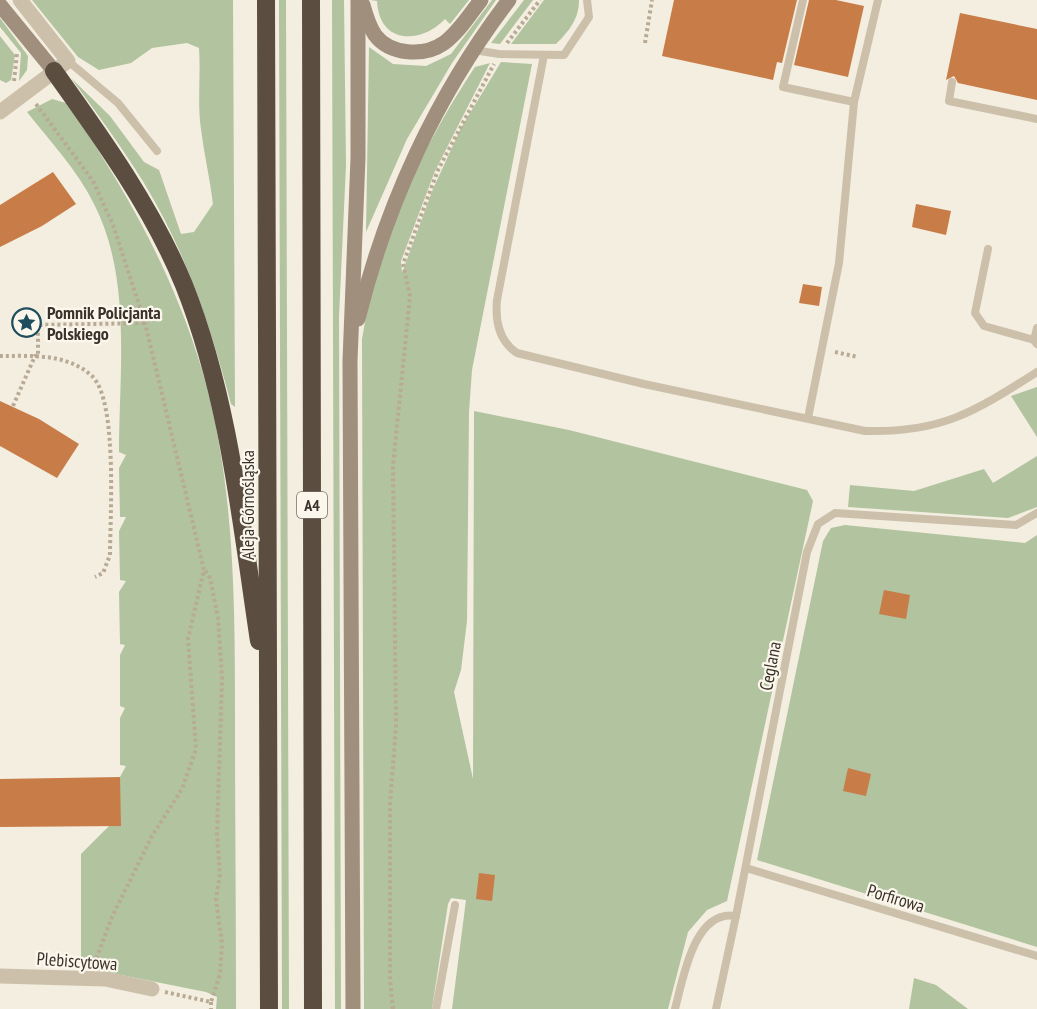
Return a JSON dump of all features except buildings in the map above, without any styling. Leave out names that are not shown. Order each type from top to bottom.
[{"type":"highway","name":"Aleja Górnośląska","points":[[266,0],[269,1009]]},
{"type":"highway","name":"A4","points":[[311,0],[313,1009]]},
{"type":"highway","points":[[61,66],[149,214],[183,283],[205,342],[236,487],[268,705]]},
{"type":"street","points":[[20,0],[61,66]]},
{"type":"street","points":[[360,0],[370,27],[377,38],[397,50],[407,52],[432,49],[444,43],[481,0]]},
{"type":"street","points":[[353,1009],[351,361],[358,159],[360,0]]},
{"type":"street","points":[[351,361],[368,280],[388,220],[448,89],[509,0]]},
{"type":"street","points":[[0,4],[61,66]]},
{"type":"street","points":[[0,112],[61,66]]},
{"type":"street","name":"Plebiscytowa","points":[[0,976],[89,979],[152,989]]},
{"type":"lane","points":[[474,50],[499,54],[564,55],[589,17],[587,0]]},
{"type":"lane","points":[[803,0],[783,87],[854,102]]},
{"type":"lane","points":[[808,418],[839,263],[854,102],[878,0]]},
{"type":"lane","points":[[544,55],[496,300],[496,316],[505,345],[517,353],[865,431],[900,432],[930,427],[974,412],[1037,372]]},
{"type":"lane","points":[[61,66],[118,103],[157,151]]},
{"type":"lane","points":[[952,82],[949,101],[1037,119]]},
{"type":"lane","points":[[988,249],[975,313],[984,326],[1035,342],[1037,328]]},
{"type":"lane","name":"Ceglana","points":[[716,1009],[746,868],[807,552],[818,524],[835,513],[1016,525],[1037,513]]},
{"type":"lane","name":"Porfirowa","points":[[746,868],[1037,956]]},
{"type":"lane","points":[[436,1009],[455,905]]},
{"type":"lane","points":[[675,1009],[690,951],[707,924],[726,914],[736,916]]},
{"type":"path","points":[[393,1009],[390,979],[390,804],[396,726],[393,466],[410,296],[403,264],[438,170],[499,54],[540,0]]},
{"type":"path","points":[[645,43],[652,0]]},
{"type":"path","points":[[12,46],[18,54],[13,84],[38,105],[93,181],[113,225],[145,323],[204,570],[210,578],[218,618],[222,678],[217,834],[220,874],[216,900],[222,943],[220,974],[211,1009]]},
{"type":"path","points":[[13,406],[36,356],[38,326],[145,323]]},
{"type":"path","points":[[822,349],[858,357]]},
{"type":"path","points":[[0,356],[36,356],[58,359],[86,371],[99,384],[107,407],[110,555],[103,573],[95,577]]},
{"type":"path","points":[[89,979],[112,917],[164,813],[182,789],[196,749],[188,639],[204,570]]},
{"type":"path","points":[[152,989],[211,1002]]},
{"type":"green space","points":[[32,0],[233,0],[235,407],[231,404],[196,290],[159,209],[136,170],[71,78],[110,116],[144,162],[159,170],[181,234],[194,232],[213,204],[200,119],[199,48],[187,43],[152,48],[131,63],[99,70],[78,57]]},
{"type":"green space","points":[[279,0],[286,0],[289,1009],[282,1009]]},
{"type":"green space","points":[[332,0],[344,0],[346,165],[339,317],[341,1009],[335,1009]]},
{"type":"green space","points":[[370,0],[469,0],[450,24],[445,19],[424,33],[402,36],[385,26],[379,15],[377,1]]},
{"type":"green space","points":[[492,0],[496,0],[452,63],[407,139],[366,232],[369,47],[393,64],[426,66],[451,54]]},
{"type":"green space","points":[[524,0],[533,0],[500,44],[491,43]]},
{"type":"green space","points":[[544,0],[579,0],[575,19],[569,29],[556,44],[511,44]]},
{"type":"green space","points":[[0,18],[28,56],[27,70],[19,81],[21,53],[0,27]]},
{"type":"green space","points":[[0,36],[15,55],[11,80],[6,83],[0,80]]},
{"type":"green space","points":[[501,62],[532,64],[472,370],[469,412],[467,621],[461,670],[454,692],[473,779],[474,411],[569,430],[807,490],[813,501],[727,901],[707,910],[688,932],[668,1009],[452,1009],[466,900],[451,898],[448,904],[432,1009],[364,1009],[362,339],[378,267],[419,163],[475,67],[490,63],[435,171],[401,261],[402,273],[433,189],[461,128]]},
{"type":"green space","points":[[52,99],[66,103],[73,112],[113,174],[148,236],[190,335],[213,412],[227,499],[233,587],[236,1009],[216,1009],[217,997],[206,992],[81,967],[81,854],[109,826],[120,777],[126,766],[120,765],[120,718],[125,708],[120,706],[120,655],[125,645],[120,644],[119,592],[126,581],[120,580],[119,531],[126,517],[120,517],[119,468],[126,455],[119,452],[121,326],[114,263],[106,233],[94,204],[63,156],[27,112]]},
{"type":"green space","points":[[1037,387],[1037,437],[1011,396]]},
{"type":"green space","points":[[1037,456],[1037,507],[1008,518],[848,507],[850,485],[914,491],[984,469],[993,483]]},
{"type":"green space","points":[[845,525],[1025,543],[1037,535],[1037,947],[757,860],[823,541],[831,528]]},
{"type":"green space","points":[[914,978],[936,985],[968,1009],[909,1009]]},
{"type":"place","name":"Pomnik Policjanta Polskiego","points":[[26,322]]}]
